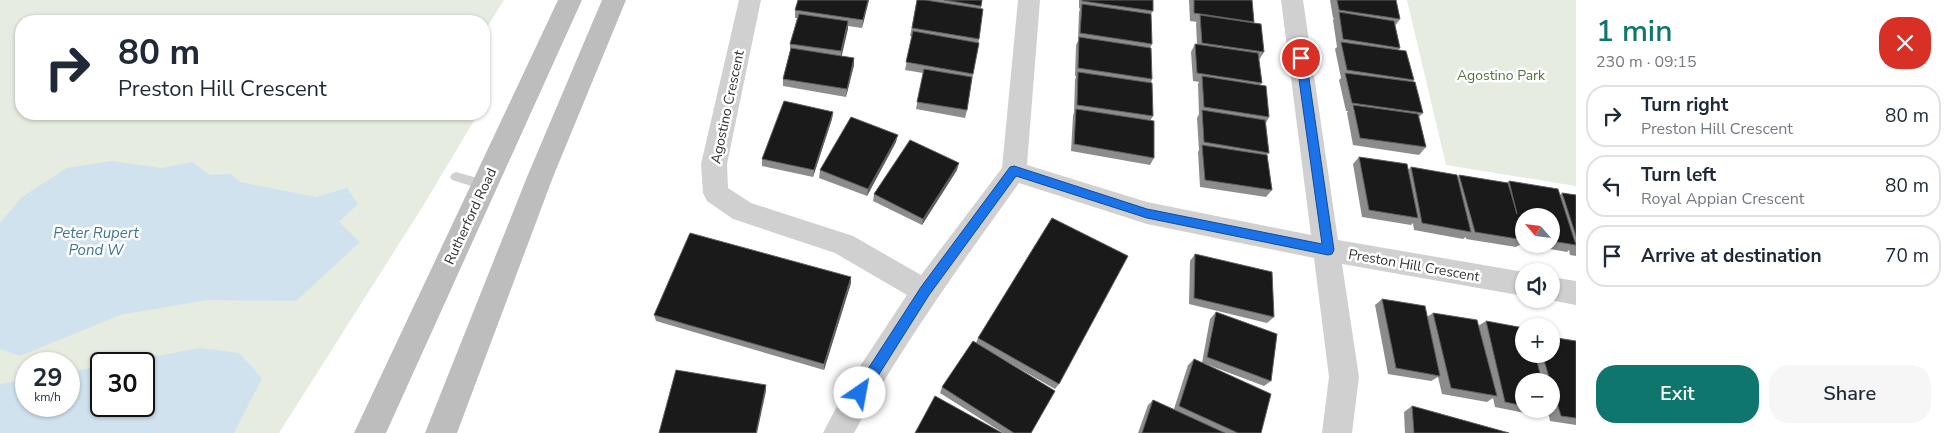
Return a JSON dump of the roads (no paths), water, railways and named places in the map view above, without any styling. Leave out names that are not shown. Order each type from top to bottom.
[{"type":"main road","name":"Rutherford Road","points":[[370,433],[570,0]]},
{"type":"main road","points":[[441,433],[540,177],[614,0]]},
{"type":"street","name":"Agostino Crescent","points":[[750,0],[714,164],[716,193],[742,211],[844,244],[925,291]]},
{"type":"street","points":[[838,433],[860,393],[925,291],[1014,171],[1029,0]]},
{"type":"street","points":[[1292,0],[1328,250],[1344,377],[1337,433]]},
{"type":"street","name":"Preston Hill Crescent","points":[[1014,171],[1147,213],[1328,250],[1515,282]]},
{"type":"street","points":[[1560,290],[1576,293]]},
{"type":"lane","points":[[456,178],[484,185]]},
{"type":"water","name":"Peter Rupert Pond W","points":[[112,161],[162,168],[192,162],[210,175],[231,174],[240,182],[316,197],[347,188],[358,204],[339,222],[360,242],[296,301],[207,300],[120,315],[30,352],[15,352],[15,354],[0,349],[0,223],[22,197],[67,168]]},
{"type":"water","points":[[200,348],[239,353],[262,378],[234,433],[0,433],[0,384],[15,382],[15,417],[80,417],[80,370],[90,368],[90,417],[155,417],[155,356]]},
{"type":"park label","name":"Agostino Park","points":[[1501,75]]}]
